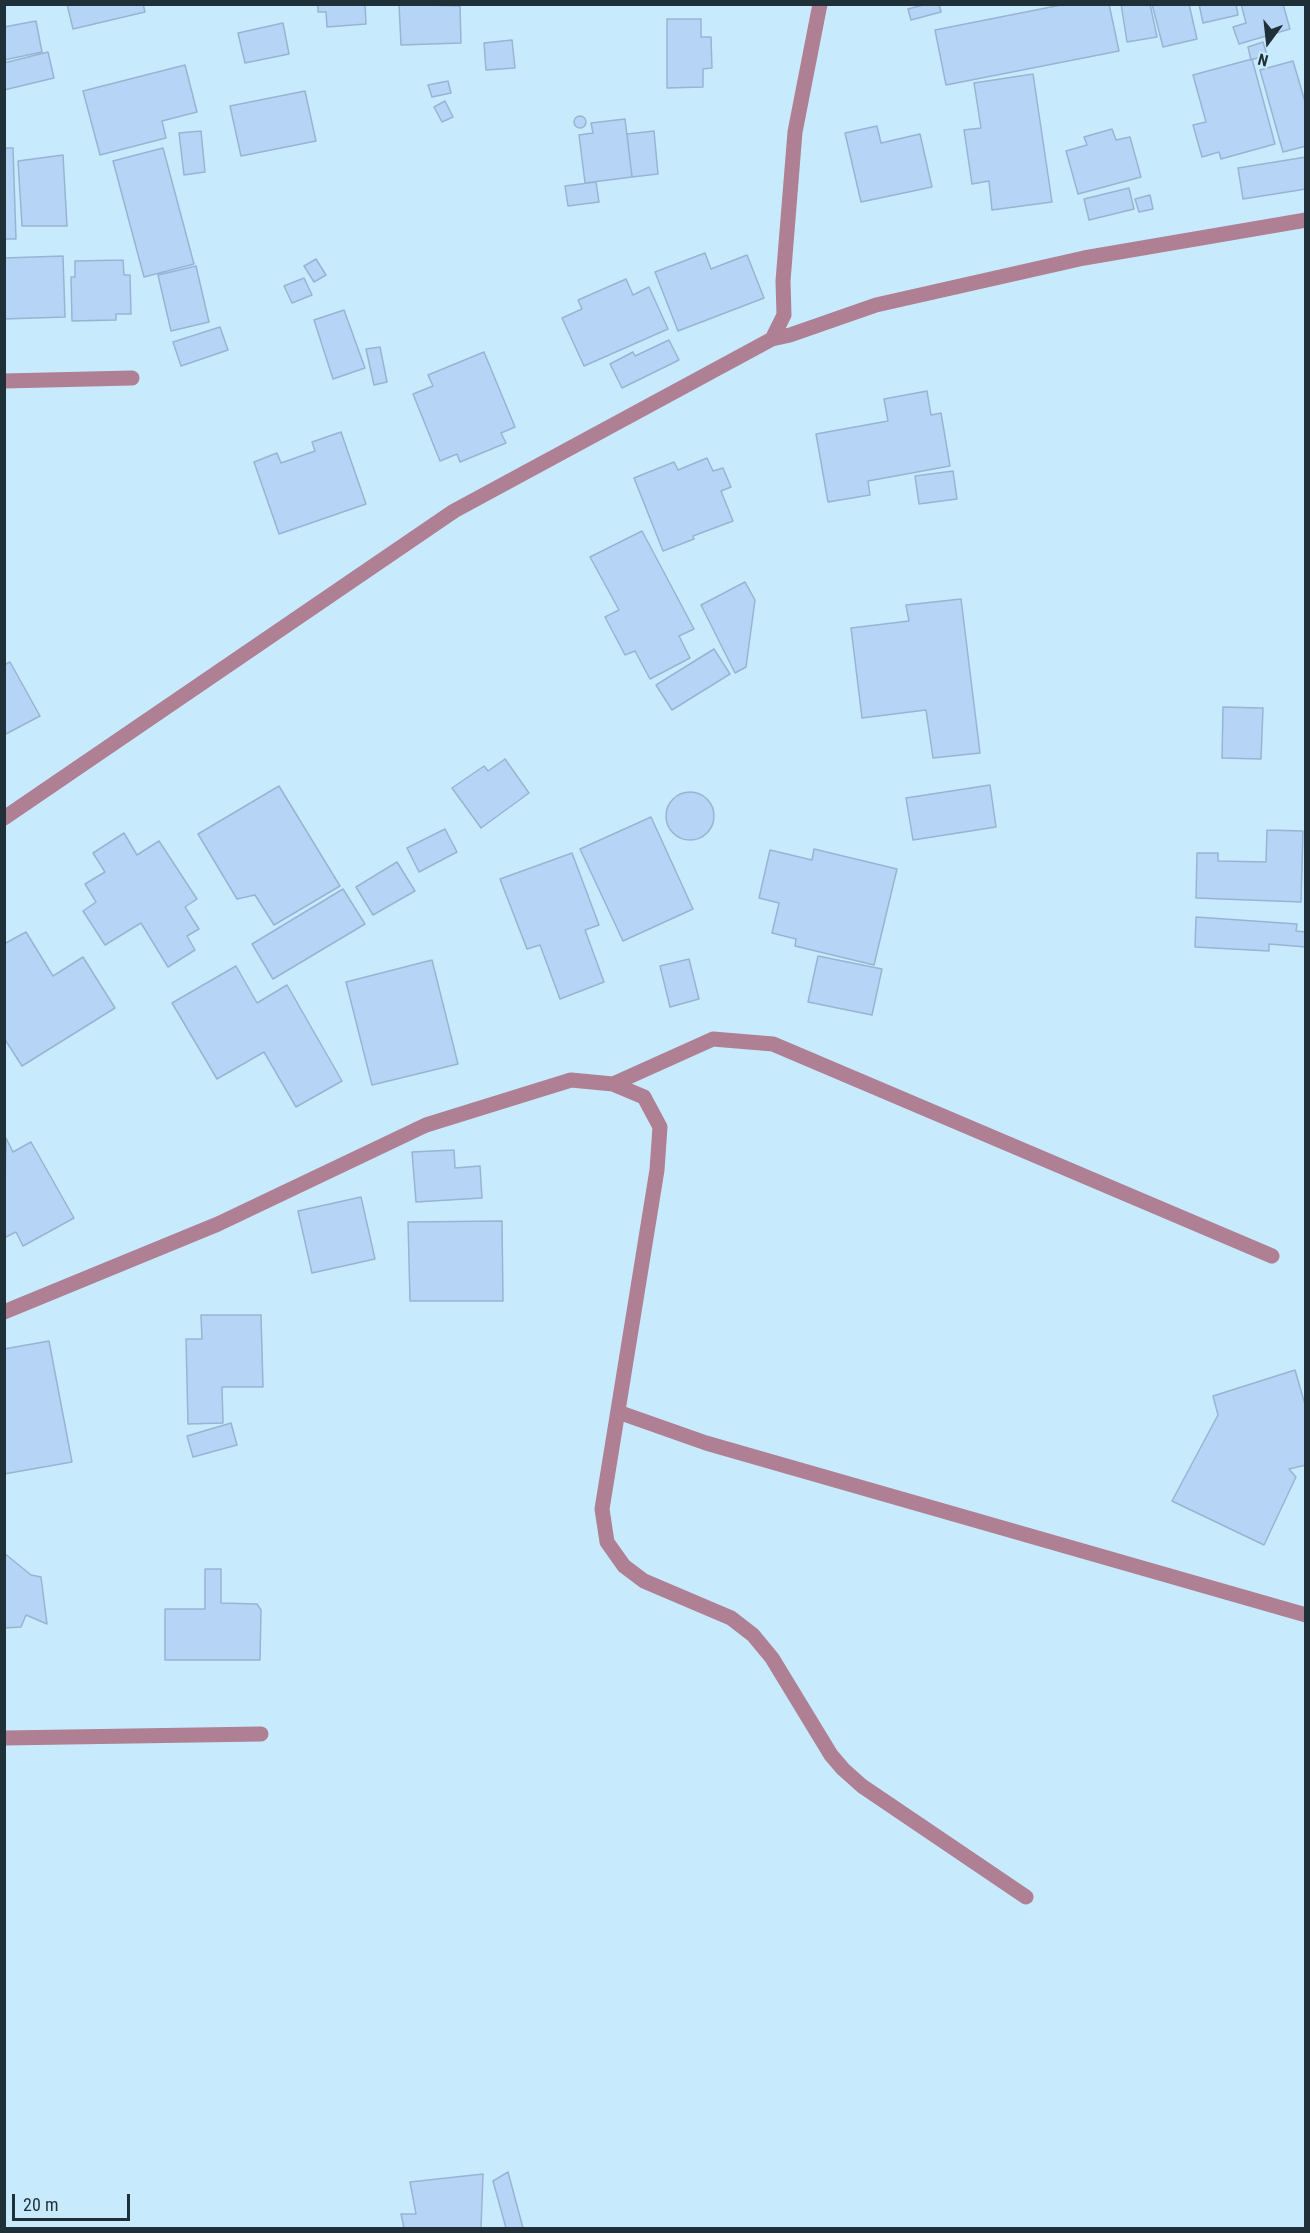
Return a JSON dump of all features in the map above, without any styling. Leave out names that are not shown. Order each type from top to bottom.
[{"type":"street","points":[[772,339],[784,315],[783,281],[795,132],[820,4]]},
{"type":"street","points":[[4,818],[454,511],[772,339],[876,305],[1084,258],[1305,220]]},
{"type":"street","points":[[4,381],[132,378]]},
{"type":"street","points":[[613,1084],[713,1039],[773,1044],[1272,1256]]},
{"type":"street","points":[[4,1312],[218,1224],[426,1125],[570,1080],[613,1084],[644,1097],[660,1127],[657,1170],[602,1509],[607,1542],[624,1566],[644,1581],[731,1618],[753,1635],[772,1659],[831,1755],[843,1769],[862,1786],[1026,1897]]},
{"type":"street","points":[[618,1412],[706,1443],[1305,1615]]},
{"type":"street","points":[[4,1738],[261,1734]]},
{"type":"building","points":[[67,4],[143,4],[145,12],[73,29]]},
{"type":"building","points":[[318,4],[365,4],[366,24],[327,27],[326,12],[318,12]]},
{"type":"building","points":[[399,4],[460,6],[461,43],[401,45]]},
{"type":"building","points":[[927,4],[939,4],[941,12],[911,20],[908,9]]},
{"type":"building","points":[[1066,4],[1109,4],[1119,51],[946,85],[935,30]]},
{"type":"building","points":[[1121,4],[1150,4],[1157,37],[1127,42]]},
{"type":"building","points":[[1152,4],[1189,4],[1197,39],[1163,47]]},
{"type":"building","points":[[1199,4],[1236,4],[1238,15],[1203,23]]},
{"type":"building","points":[[1241,4],[1283,4],[1290,29],[1239,44],[1233,27],[1246,23]]},
{"type":"building","points":[[667,19],[701,19],[701,37],[711,37],[712,68],[703,69],[703,87],[667,88]]},
{"type":"building","points":[[36,21],[42,52],[4,60],[4,27]]},
{"type":"building","points":[[283,23],[289,54],[245,63],[238,33]]},
{"type":"building","points":[[512,40],[515,68],[486,70],[484,43]]},
{"type":"building","points":[[1263,42],[1267,55],[1251,60],[1248,47]]},
{"type":"building","points":[[48,52],[54,78],[4,90],[4,63]]},
{"type":"building","points":[[1252,59],[1275,144],[1221,159],[1219,152],[1202,157],[1193,125],[1206,122],[1193,75]]},
{"type":"building","points":[[1293,61],[1306,105],[1306,146],[1283,152],[1260,70]]},
{"type":"building","points":[[185,65],[197,112],[162,121],[166,138],[100,155],[83,91]]},
{"type":"building","points":[[1033,74],[1052,202],[992,210],[989,181],[972,184],[964,130],[981,128],[974,83]]},
{"type":"building","points":[[448,81],[451,93],[432,97],[428,85]]},
{"type":"building","points":[[305,91],[316,141],[241,156],[230,106]]},
{"type":"building","points":[[445,101],[453,117],[442,122],[434,107]]},
{"type":"building","points":[[580,116],[586,122],[580,128],[574,122]]},
{"type":"building","points":[[625,119],[632,177],[585,183],[579,135],[593,133],[591,123]]},
{"type":"building","points":[[877,126],[881,143],[920,134],[932,187],[861,202],[845,133]]},
{"type":"building","points":[[1112,129],[1116,140],[1130,137],[1141,177],[1078,194],[1066,151],[1087,145],[1084,137]]},
{"type":"building","points":[[201,131],[205,172],[184,175],[179,133]]},
{"type":"building","points":[[654,131],[658,174],[632,177],[627,134]]},
{"type":"building","points":[[4,148],[13,148],[16,239],[4,239]]},
{"type":"building","points":[[163,148],[194,264],[144,277],[113,161]]},
{"type":"building","points":[[63,155],[67,226],[22,226],[18,161]]},
{"type":"building","points":[[1306,157],[1306,189],[1243,199],[1238,168]]},
{"type":"building","points":[[596,182],[599,202],[568,206],[565,186]]},
{"type":"building","points":[[1129,188],[1134,209],[1089,220],[1084,199]]},
{"type":"building","points":[[1150,195],[1153,209],[1139,212],[1135,199]]},
{"type":"building","points":[[705,253],[711,269],[747,255],[764,298],[678,331],[655,272]]},
{"type":"building","points":[[63,256],[65,317],[4,319],[4,258]]},
{"type":"building","points":[[316,259],[326,275],[314,282],[304,266]]},
{"type":"building","points":[[123,260],[124,275],[130,275],[131,314],[116,314],[116,320],[72,321],[71,277],[75,277],[75,261]]},
{"type":"building","points":[[196,266],[209,322],[171,331],[158,275]]},
{"type":"building","points":[[304,278],[312,295],[292,303],[284,286]]},
{"type":"building","points":[[626,279],[633,295],[649,287],[668,329],[584,366],[562,318],[582,309],[578,300]]},
{"type":"building","points":[[344,310],[365,368],[333,379],[314,320]]},
{"type":"building","points":[[220,327],[228,350],[181,366],[173,342]]},
{"type":"building","points":[[669,340],[679,360],[622,388],[610,364],[633,352],[635,356]]},
{"type":"building","points":[[380,347],[387,382],[374,385],[366,349]]},
{"type":"building","points":[[484,352],[515,427],[501,433],[506,443],[460,462],[457,454],[440,461],[413,394],[433,386],[428,375]]},
{"type":"building","points":[[927,391],[931,415],[941,413],[950,466],[868,481],[870,495],[828,502],[816,434],[888,421],[884,399]]},
{"type":"building","points":[[341,432],[366,504],[279,534],[254,462],[277,453],[281,463],[315,451],[312,442]]},
{"type":"building","points":[[707,458],[713,471],[723,468],[731,487],[721,491],[733,521],[693,536],[694,539],[663,551],[634,478],[674,462],[678,470]]},
{"type":"building","points":[[953,471],[957,499],[919,504],[915,476]]},
{"type":"building","points":[[642,531],[694,629],[679,636],[690,658],[650,679],[635,651],[625,655],[605,617],[619,610],[590,557]]},
{"type":"building","points":[[745,582],[755,600],[746,667],[735,673],[701,605]]},
{"type":"building","points":[[961,599],[980,753],[933,758],[926,710],[862,718],[851,628],[909,621],[906,605]]},
{"type":"building","points":[[714,649],[730,674],[672,710],[656,685]]},
{"type":"building","points":[[10,662],[40,716],[4,735],[4,665]]},
{"type":"building","points":[[1223,707],[1263,708],[1261,759],[1222,758]]},
{"type":"building","points":[[505,759],[529,793],[481,828],[452,788],[484,766],[488,771]]},
{"type":"building","points":[[990,785],[996,827],[913,840],[906,798]]},
{"type":"building","points":[[279,786],[340,886],[274,925],[255,895],[237,899],[198,834]]},
{"type":"building","points":[[690,792],[707,799],[714,816],[707,833],[690,840],[673,833],[666,816],[673,799]]},
{"type":"building","points":[[651,817],[693,909],[623,941],[580,849]]},
{"type":"building","points":[[445,829],[457,852],[419,872],[407,848]]},
{"type":"building","points":[[1267,830],[1303,831],[1301,902],[1196,898],[1197,853],[1218,853],[1218,861],[1266,862]]},
{"type":"building","points":[[124,833],[137,855],[159,841],[197,899],[185,907],[199,929],[187,936],[195,950],[168,967],[141,923],[105,945],[83,911],[96,902],[85,884],[105,872],[93,853]]},
{"type":"building","points":[[814,849],[897,869],[874,965],[795,946],[796,939],[772,933],[779,903],[759,898],[770,850],[812,860]]},
{"type":"building","points":[[572,853],[599,925],[585,930],[604,982],[560,999],[540,945],[527,949],[500,879]]},
{"type":"building","points":[[397,862],[415,891],[373,915],[356,887]]},
{"type":"building","points":[[343,889],[365,924],[273,979],[252,944]]},
{"type":"building","points":[[1196,917],[1297,924],[1296,931],[1306,932],[1306,947],[1269,944],[1269,951],[1195,947]]},
{"type":"building","points":[[26,932],[53,976],[83,957],[115,1008],[22,1066],[4,1038],[4,944]]},
{"type":"building","points":[[818,956],[882,969],[872,1015],[808,1002]]},
{"type":"building","points":[[689,959],[699,999],[670,1007],[660,966]]},
{"type":"building","points":[[432,960],[458,1064],[372,1085],[346,982]]},
{"type":"building","points":[[236,966],[257,1003],[287,985],[342,1081],[296,1107],[264,1052],[217,1079],[172,1003]]},
{"type":"building","points":[[6,1138],[13,1152],[31,1142],[74,1218],[23,1246],[16,1232],[4,1238]]},
{"type":"building","points":[[454,1150],[455,1168],[480,1166],[482,1198],[416,1202],[412,1152]]},
{"type":"building","points":[[361,1197],[375,1259],[312,1273],[298,1211]]},
{"type":"building","points":[[502,1221],[503,1301],[410,1301],[408,1222]]},
{"type":"building","points":[[201,1315],[261,1315],[263,1387],[222,1387],[223,1423],[188,1424],[186,1339],[202,1339]]},
{"type":"building","points":[[49,1341],[72,1462],[4,1474],[4,1349]]},
{"type":"building","points":[[1295,1370],[1306,1408],[1306,1465],[1289,1469],[1296,1477],[1264,1545],[1172,1501],[1218,1415],[1213,1396]]},
{"type":"building","points":[[231,1423],[237,1445],[193,1457],[187,1436]]},
{"type":"building","points":[[4,1553],[31,1575],[41,1577],[47,1624],[26,1615],[21,1627],[4,1628]]},
{"type":"building","points":[[205,1569],[221,1569],[221,1603],[257,1604],[261,1610],[260,1660],[165,1660],[165,1609],[205,1609]]},
{"type":"building","points":[[508,2172],[523,2228],[506,2228],[493,2181]]},
{"type":"building","points":[[483,2174],[481,2228],[404,2228],[401,2214],[416,2214],[410,2182]]}]
